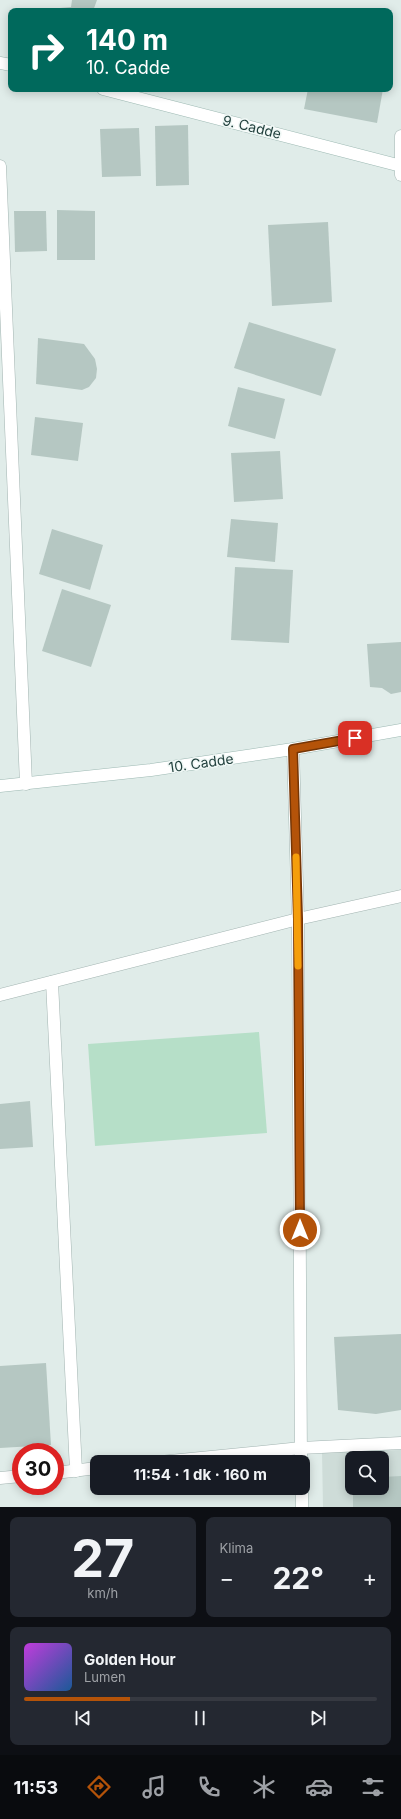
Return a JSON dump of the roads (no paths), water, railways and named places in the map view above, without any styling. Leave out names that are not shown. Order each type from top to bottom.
[{"type":"street","name":"9. Cadde","points":[[114,92],[401,169]]},
{"type":"street","points":[[401,136],[401,169]]},
{"type":"street","points":[[0,166],[26,784]]},
{"type":"street","name":"10. Cadde","points":[[0,786],[152,770],[293,749],[401,730]]},
{"type":"street","points":[[293,749],[298,919],[302,1455]]},
{"type":"street","points":[[0,995],[298,919],[401,896]]},
{"type":"street","points":[[52,982],[76,1471]]},
{"type":"street","points":[[230,1455],[301,1448],[401,1443]]},
{"type":"street","points":[[64,1472],[90,1469]]},
{"type":"street","points":[[0,1478],[12,1477]]},
{"type":"street","points":[[302,1495],[302,1507]]}]
